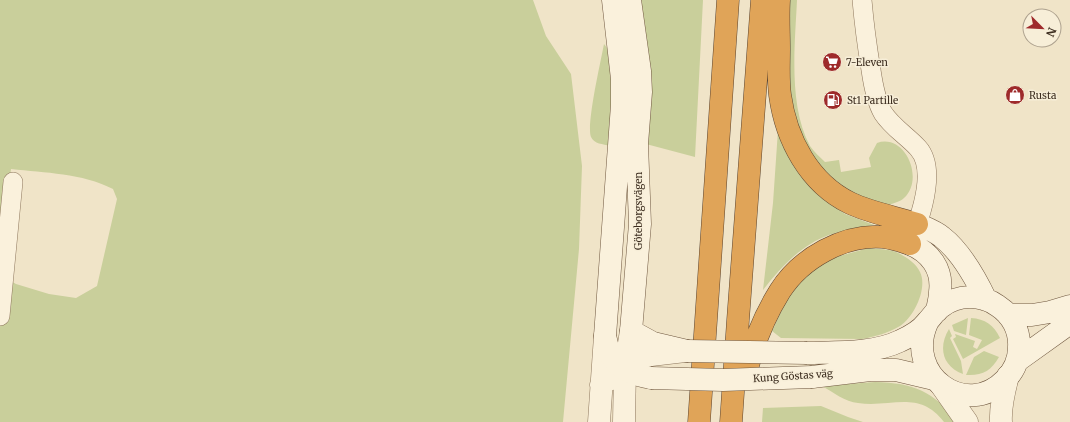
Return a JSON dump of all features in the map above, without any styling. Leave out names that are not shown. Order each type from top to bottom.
[{"type":"highway","points":[[698,422],[728,0]]},
{"type":"highway","points":[[732,422],[738,320],[762,0]]},
{"type":"highway","points":[[779,0],[780,94],[788,128],[799,154],[814,176],[827,188],[850,203],[874,212],[914,234]]},
{"type":"highway","points":[[732,422],[749,362],[760,330],[780,290],[802,266],[833,246],[852,240],[883,237],[896,239],[914,234]]},
{"type":"main road","points":[[599,422],[604,336],[622,105],[622,79],[613,0]]},
{"type":"main road","name":"Göteborgsvägen","points":[[624,422],[625,368],[631,331],[640,224],[637,144],[641,92],[630,0]]},
{"type":"main road","points":[[967,422],[924,362],[922,348],[923,335],[932,317],[941,291],[939,275],[936,267],[928,254],[920,248],[914,234],[930,230],[943,237],[970,270],[986,300]]},
{"type":"main road","points":[[932,317],[947,303],[960,298],[973,297],[986,300],[998,306],[1008,315],[1015,326],[1019,349],[1003,397],[1001,422]]},
{"type":"main road","points":[[1008,315],[1032,316],[1070,306]]},
{"type":"main road","name":"Kung Göstas väg","points":[[631,331],[652,349],[807,353],[855,351],[881,347],[900,341],[932,317]]},
{"type":"main road","points":[[938,382],[951,390],[962,394],[979,394],[996,388],[1013,369],[1070,323]]},
{"type":"main road","name":"Kung Göstas väg","points":[[604,336],[612,357],[636,375],[651,378],[723,380],[812,377],[870,370],[896,370],[938,382]]},
{"type":"main road","points":[[601,385],[652,349]]},
{"type":"main road","points":[[629,422],[639,391],[651,378]]},
{"type":"street","points":[[862,0],[866,41],[874,90],[883,113],[896,128],[919,149],[925,163],[927,175],[926,189],[914,234]]},
{"type":"street","points":[[0,316],[13,182]]},
{"type":"green space","points":[[0,0],[533,0],[546,36],[571,74],[582,166],[579,249],[563,422],[0,422],[0,275],[16,284],[49,294],[76,298],[97,286],[117,199],[113,189],[89,180],[63,174],[11,169],[0,250]]},
{"type":"green space","points":[[641,0],[703,0],[695,157],[646,144],[650,96],[648,49]]},
{"type":"green space","points":[[788,0],[797,0],[794,74],[798,112],[803,130],[810,146],[825,162],[839,160],[841,172],[871,167],[869,158],[877,143],[887,142],[896,145],[903,151],[909,160],[913,180],[910,190],[900,201],[884,206],[838,188],[796,136],[786,71]]},
{"type":"green space","points":[[604,44],[610,52],[614,106],[610,146],[594,141],[591,137],[590,131],[592,107]]},
{"type":"green space","points":[[778,130],[786,152],[797,171],[823,198],[845,214],[874,225],[845,230],[819,239],[784,265],[763,290],[773,203]]},
{"type":"green space","points":[[869,248],[896,252],[910,260],[920,272],[922,279],[921,294],[915,309],[905,322],[886,333],[862,339],[781,338],[772,331],[789,295],[803,277],[832,258]]},
{"type":"green space","points":[[968,318],[966,335],[954,331],[952,325]]},
{"type":"green space","points":[[971,318],[985,321],[992,326],[1000,338],[963,359],[953,339],[956,337],[955,334],[975,341],[973,347],[977,349],[982,340],[969,335]]},
{"type":"green space","points":[[949,329],[952,336],[950,338],[961,361],[963,374],[950,366],[944,355],[944,342]]},
{"type":"green space","points":[[984,351],[999,357],[993,366],[986,372],[977,375],[966,375],[974,357]]},
{"type":"green space","points":[[875,382],[901,384],[922,391],[940,403],[958,422],[944,422],[934,412],[925,406],[915,403],[904,402],[870,404],[853,402],[844,399],[822,386]]},
{"type":"green space","points":[[821,406],[863,422],[762,422],[763,408]]},
{"type":"place","name":"7-Eleven","points":[[832,62]]},
{"type":"place","name":"Rusta","points":[[1015,95]]},
{"type":"place","name":"St1 Partille","points":[[833,100]]}]
